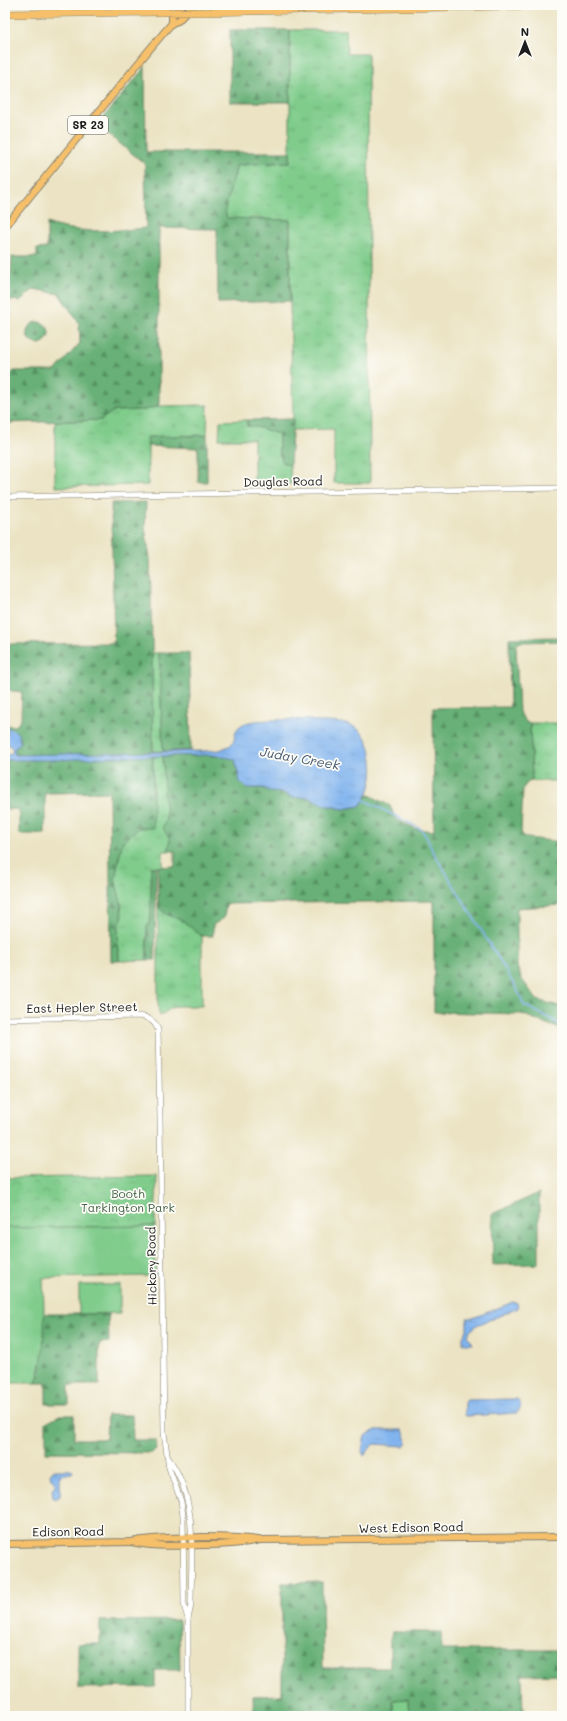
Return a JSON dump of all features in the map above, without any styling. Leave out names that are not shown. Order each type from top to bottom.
[{"type":"highway","points":[[5,14],[206,12],[546,5]]},
{"type":"main road","name":"SR 23","points":[[172,24],[172,16],[182,5]]},
{"type":"main road","name":"SR 23","points":[[5,227],[149,50],[172,24],[178,21],[193,5]]},
{"type":"main road","name":"West Edison Road","points":[[190,1538],[242,1537],[260,1540],[562,1537]]},
{"type":"main road","name":"Edison Road","points":[[5,1544],[131,1542],[150,1538],[190,1538]]},
{"type":"main road","name":"West Edison Road","points":[[191,1546],[243,1544],[260,1540]]},
{"type":"main road","name":"Edison Road","points":[[131,1542],[150,1546],[191,1546]]},
{"type":"street","name":"Douglas Road","points":[[5,497],[562,488]]},
{"type":"street","name":"East Hepler Street","points":[[5,1019],[137,1016],[150,1019],[156,1026]]},
{"type":"street","name":"Hickory Road","points":[[156,1026],[159,1037],[164,1433],[169,1468],[181,1501],[184,1538],[184,1605],[188,1619]]},
{"type":"street","name":"Hickory Road","points":[[168,1458],[175,1467],[187,1500],[190,1516],[191,1605],[188,1619],[188,1716]]},
{"type":"green space","points":[[230,30],[290,30],[290,102],[230,102]]},
{"type":"green space","points":[[290,30],[346,30],[347,54],[368,54],[370,483],[334,483],[334,429],[292,430],[290,220],[227,218],[224,210],[237,165],[290,162]]},
{"type":"green space","points":[[145,67],[146,152],[290,152],[290,162],[237,165],[225,210],[227,218],[290,220],[290,301],[218,303],[217,229],[159,228],[159,406],[145,410],[113,411],[101,420],[5,423],[5,379],[14,371],[55,371],[80,343],[79,323],[59,294],[34,289],[20,301],[5,299],[5,277],[11,273],[12,257],[37,257],[37,249],[47,248],[47,223],[69,229],[95,231],[146,228],[145,164],[97,125]]},
{"type":"green space","points":[[38,322],[46,325],[49,333],[46,341],[38,344],[30,341],[27,333],[30,325]]},
{"type":"green space","points":[[208,405],[207,435],[148,437],[148,485],[55,487],[55,422],[100,420],[113,411],[145,410],[159,406]]},
{"type":"green space","points":[[293,419],[290,465],[283,463],[279,451],[279,434],[247,426],[247,420]]},
{"type":"green space","points":[[247,420],[247,426],[279,434],[279,451],[283,463],[290,465],[291,484],[254,482],[254,439],[219,439],[220,421]]},
{"type":"green space","points":[[207,435],[207,482],[198,482],[198,448],[148,446],[147,437]]},
{"type":"green space","points":[[146,502],[145,528],[150,558],[152,640],[153,828],[139,828],[122,842],[115,879],[121,902],[122,918],[118,927],[119,961],[111,961],[109,792],[45,793],[45,834],[19,834],[19,809],[5,809],[5,760],[15,759],[14,749],[20,744],[21,739],[9,728],[5,728],[5,725],[16,726],[21,719],[22,692],[5,690],[5,644],[114,643],[111,503]]},
{"type":"green space","points":[[562,637],[562,641],[520,642],[516,645],[519,712],[526,722],[530,723],[532,781],[528,782],[523,788],[521,832],[523,836],[527,838],[562,842],[562,905],[517,908],[517,967],[521,978],[537,1000],[562,1007],[562,1030],[522,1014],[434,1012],[434,901],[226,904],[224,918],[213,925],[213,936],[202,936],[183,921],[166,914],[158,907],[158,867],[175,866],[175,851],[169,851],[170,839],[163,826],[166,816],[163,756],[209,754],[235,758],[240,782],[253,788],[263,788],[271,792],[284,793],[291,797],[310,798],[325,805],[343,809],[360,806],[368,794],[390,806],[396,819],[416,829],[434,831],[433,708],[510,707],[509,638]]},
{"type":"green space","points":[[152,653],[159,653],[163,751],[153,751]]},
{"type":"green space","points":[[159,653],[189,653],[191,750],[163,751]]},
{"type":"green space","points":[[530,723],[562,723],[562,781],[532,781]]},
{"type":"green space","points":[[163,756],[166,804],[165,832],[170,839],[169,851],[163,851],[163,867],[152,867],[151,918],[147,928],[147,960],[119,961],[118,927],[122,918],[115,879],[122,842],[139,828],[153,799],[153,757]]},
{"type":"green space","points":[[151,867],[156,867],[155,960],[147,960],[147,928],[151,918]]},
{"type":"green space","points":[[158,907],[166,914],[183,921],[202,936],[202,1006],[178,1006],[171,1008],[160,1016],[158,1007]]},
{"type":"green space","name":"Booth Tarkington Park","points":[[157,1176],[155,1226],[5,1228],[5,1178]]},
{"type":"green space","points":[[539,1193],[539,1261],[537,1264],[493,1265],[492,1214]]},
{"type":"green space","points":[[155,1226],[156,1276],[43,1278],[43,1344],[40,1370],[36,1383],[5,1383],[5,1228]]},
{"type":"green space","points":[[79,1285],[120,1285],[120,1313],[79,1314]]},
{"type":"green space","points":[[44,1314],[108,1314],[109,1342],[99,1343],[99,1385],[69,1385],[69,1404],[46,1404],[46,1383],[36,1383],[41,1368]]},
{"type":"green space","points":[[60,1415],[74,1415],[74,1439],[106,1439],[107,1415],[132,1415],[133,1440],[156,1440],[156,1449],[152,1453],[46,1452],[46,1422]]},
{"type":"green space","points":[[322,1582],[323,1668],[390,1668],[390,1640],[392,1632],[441,1632],[442,1650],[562,1650],[562,1674],[522,1675],[523,1716],[409,1716],[408,1699],[393,1700],[393,1716],[254,1716],[253,1696],[282,1695],[282,1583]]},
{"type":"green space","points":[[179,1620],[180,1670],[155,1670],[155,1687],[78,1688],[78,1644],[100,1644],[100,1621]]},
{"type":"green space","points":[[408,1699],[409,1716],[393,1716],[393,1700]]},
{"type":"water","points":[[269,720],[310,720],[341,723],[356,728],[362,733],[367,740],[370,749],[373,772],[369,790],[360,806],[343,809],[325,805],[310,798],[291,797],[284,793],[271,792],[263,788],[246,788],[240,782],[235,759],[212,755],[57,760],[5,760],[5,755],[11,754],[13,749],[9,745],[5,745],[5,728],[14,730],[17,732],[19,737],[20,744],[14,749],[15,755],[206,751],[220,750],[231,745],[238,727],[246,723]]},
{"type":"water","points":[[516,1302],[518,1305],[516,1309],[477,1325],[470,1331],[468,1336],[473,1344],[463,1343],[463,1337],[467,1330],[467,1318],[473,1318]]},
{"type":"water","points":[[562,1355],[562,1388],[560,1390],[560,1408],[557,1359]]},
{"type":"water","points":[[517,1399],[520,1406],[517,1413],[465,1415],[465,1402],[467,1400]]},
{"type":"water","points":[[376,1430],[403,1430],[406,1442],[404,1446],[375,1444],[364,1456],[362,1451],[365,1436]]},
{"type":"water","points":[[53,1470],[72,1470],[73,1472],[60,1475],[60,1496],[55,1499],[53,1498],[52,1490],[55,1486],[55,1481],[51,1478],[50,1474]]},
{"type":"waterway","name":"Juday Creek","points":[[363,799],[421,829],[432,850],[516,987],[524,1005],[562,1025]]}]
